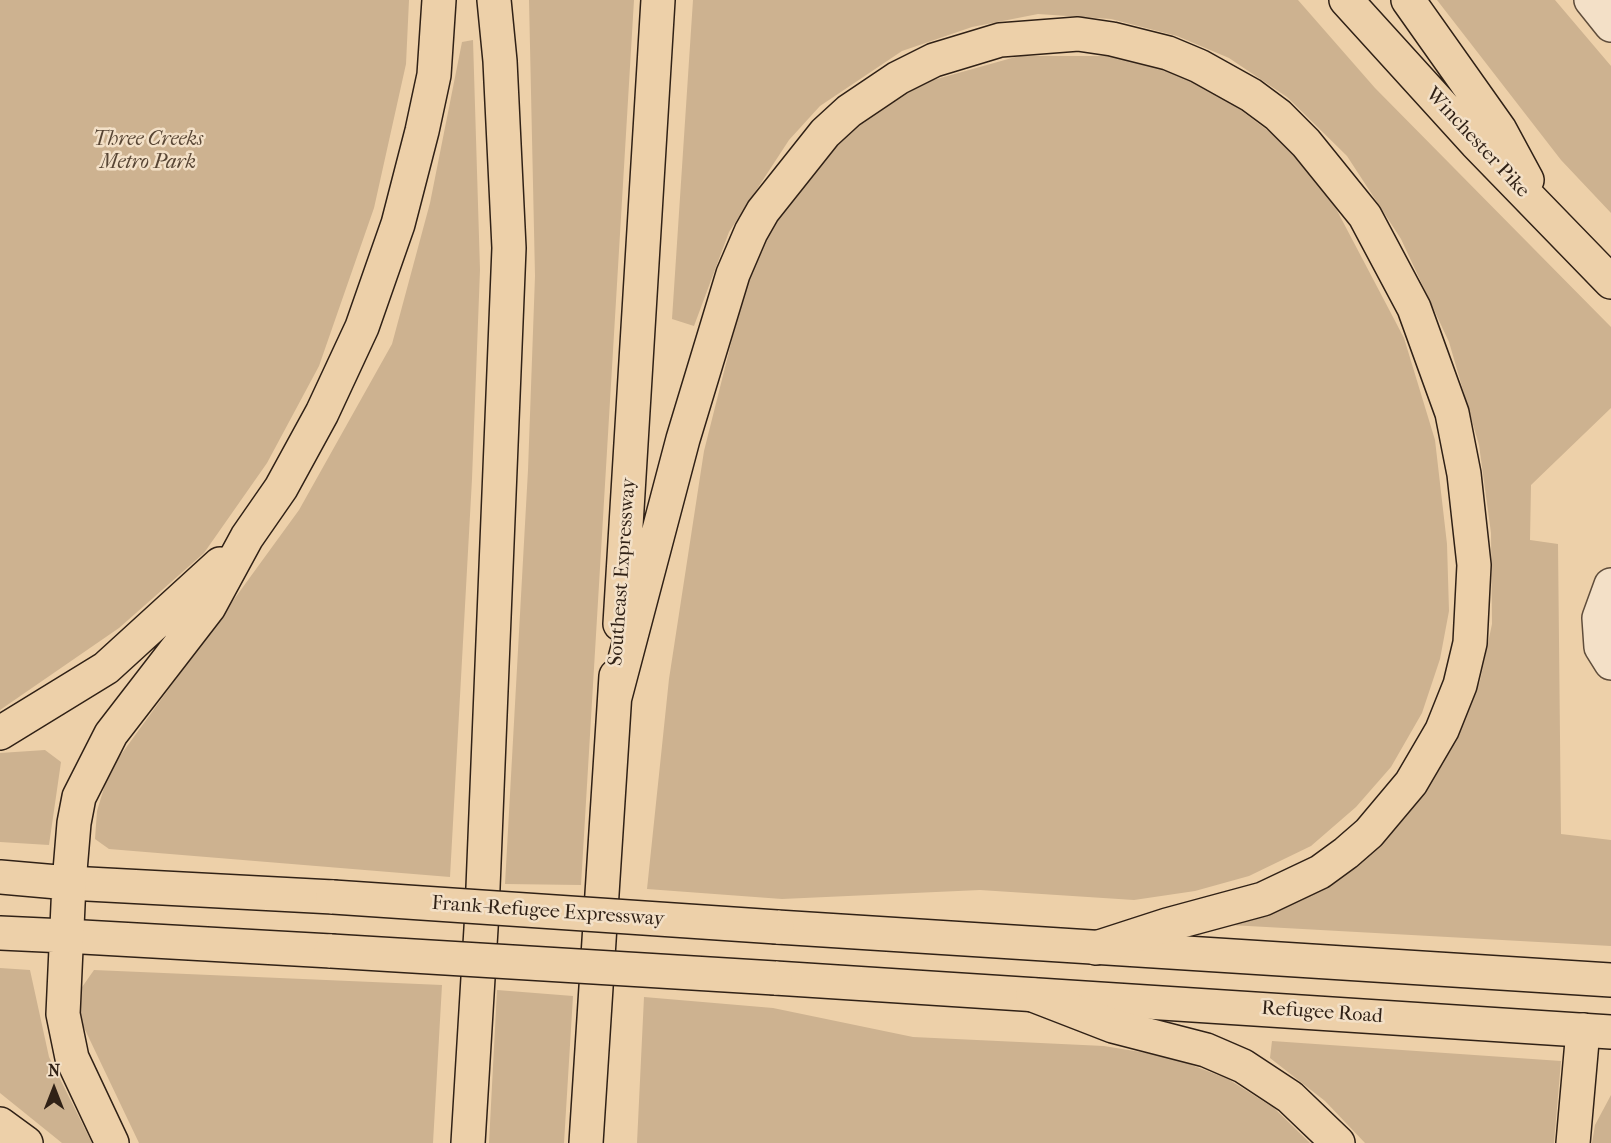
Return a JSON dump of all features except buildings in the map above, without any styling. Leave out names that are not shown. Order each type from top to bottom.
[{"type":"main road","points":[[112,1143],[83,1086],[72,1058],[66,1034],[62,997],[74,823],[79,797],[90,771],[111,734],[209,607],[247,537],[281,488],[322,412],[362,327],[398,224],[422,131],[434,75],[439,0]]},
{"type":"main road","points":[[468,1143],[482,912],[509,248],[494,0]]},
{"type":"main road","name":"Southeast Expressway","points":[[586,1143],[658,0]]},
{"type":"main road","name":"Winchester Pike","points":[[1346,0],[1476,143],[1611,282]]},
{"type":"main road","points":[[1408,0],[1500,130],[1544,214]]},
{"type":"main road","points":[[615,697],[683,439],[733,274],[750,232],[763,211],[825,133],[849,111],[898,78],[934,60],[1000,40],[1078,34],[1112,39],[1168,53],[1199,66],[1251,95],[1278,115],[1306,143],[1365,216],[1410,299],[1452,413],[1464,474],[1474,565],[1470,643],[1460,685],[1442,730],[1411,783],[1369,833],[1346,853],[1320,872],[1263,899],[1167,925],[1096,948]]},
{"type":"main road","points":[[0,733],[106,668],[193,592],[247,537]]},
{"type":"main road","name":"Frank-Refugee Expressway","points":[[0,877],[1096,948]]},
{"type":"main road","points":[[0,933],[1033,994],[1113,1026],[1167,1038],[1206,1050],[1243,1066],[1290,1096],[1338,1143]]},
{"type":"main road","points":[[1096,948],[1611,980]]},
{"type":"main road","name":"Refugee Road","points":[[1033,994],[1597,1031]]},
{"type":"main road","points":[[1573,1143],[1597,1031]]},
{"type":"main road","points":[[0,1124],[26,1143]]},
{"type":"street","points":[[1591,0],[1611,25]]},
{"type":"street","points":[[1611,585],[1599,618],[1601,647],[1611,663]]},
{"type":"green space","name":"Three Creeks Metro Park","points":[[0,0],[409,0],[406,64],[374,208],[319,366],[267,463],[204,553],[119,628],[0,710]]},
{"type":"green space","points":[[529,0],[634,0],[581,885],[505,884],[528,470],[535,276]]},
{"type":"green space","points":[[693,0],[1298,0],[1375,88],[1611,327],[1611,408],[1531,485],[1530,540],[1558,544],[1561,834],[1611,840],[1611,946],[1230,925],[1329,885],[1405,818],[1461,728],[1480,681],[1492,624],[1491,533],[1479,445],[1449,342],[1401,239],[1347,156],[1287,97],[1229,58],[1177,36],[1111,19],[1038,14],[972,27],[902,51],[820,106],[789,140],[729,232],[694,326],[672,319]]},
{"type":"green space","points":[[1437,0],[1555,0],[1611,66],[1611,213],[1561,160]]},
{"type":"green space","points":[[473,40],[480,270],[472,479],[450,877],[109,849],[95,839],[97,811],[109,771],[299,510],[392,344],[430,203],[462,42]]},
{"type":"green space","points":[[1019,56],[1111,56],[1172,69],[1234,105],[1291,148],[1332,201],[1404,338],[1435,440],[1447,544],[1449,611],[1440,659],[1422,713],[1391,767],[1356,807],[1311,846],[1249,876],[1195,891],[1134,900],[980,890],[782,899],[647,889],[669,679],[704,451],[748,276],[775,218],[848,131],[926,82]]},
{"type":"green space","points":[[45,750],[61,762],[49,845],[0,842],[0,753]]},
{"type":"green space","points":[[0,968],[30,970],[49,1057],[92,1143],[62,1143],[0,1093]]},
{"type":"green space","points":[[94,970],[442,985],[433,1143],[139,1143],[78,1015],[80,990]]},
{"type":"green space","points":[[497,990],[573,996],[564,1143],[489,1143]]},
{"type":"green space","points":[[644,997],[773,1008],[913,1037],[1104,1046],[1171,1057],[1228,1079],[1274,1108],[1310,1143],[637,1143]]},
{"type":"green space","points":[[1272,1041],[1561,1061],[1554,1143],[1365,1143],[1325,1101],[1270,1058]]},
{"type":"green space","points":[[1611,1095],[1611,1143],[1592,1143],[1595,1125]]}]
